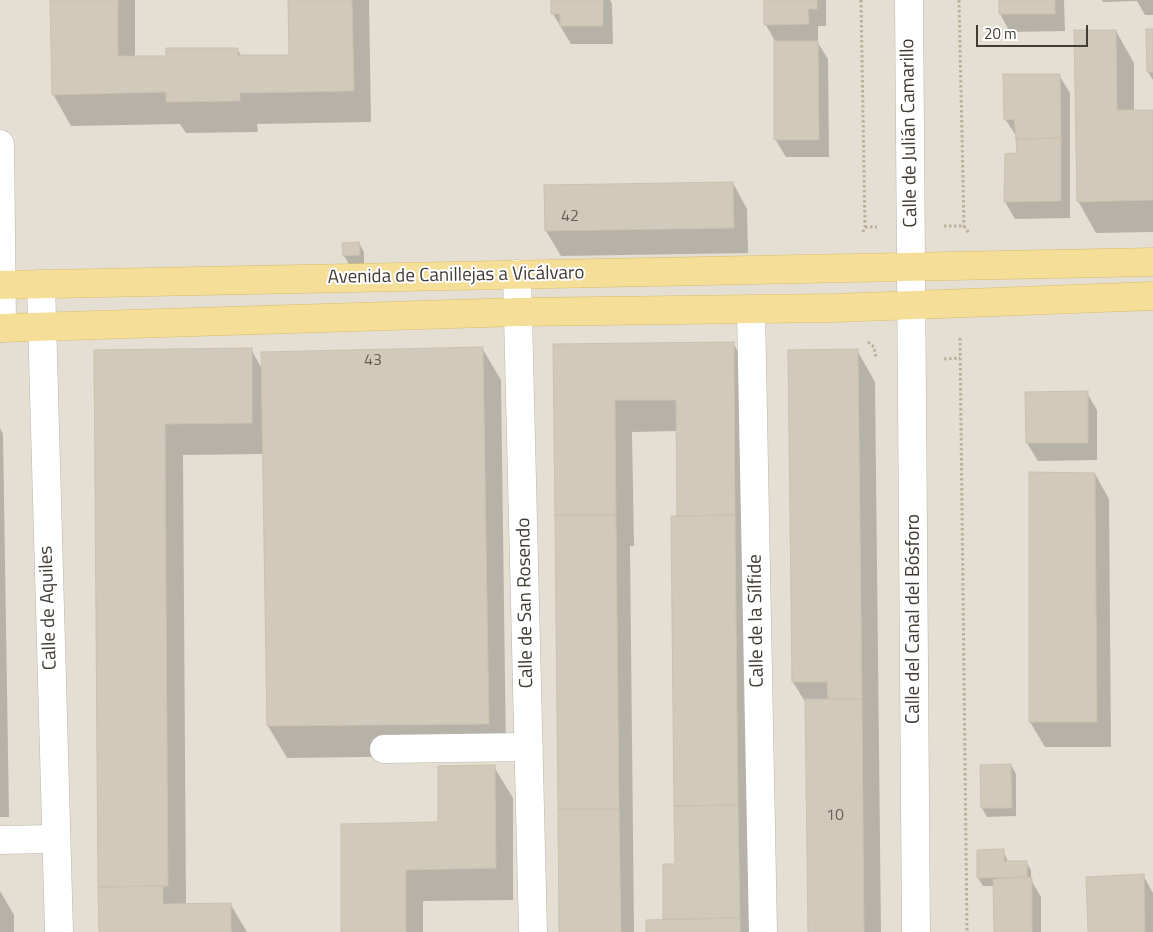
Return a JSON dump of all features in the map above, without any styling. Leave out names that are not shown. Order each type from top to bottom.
[{"type":"main road","name":"Avenida de Canillejas a Vicálvaro","points":[[0,285],[1153,262]]},
{"type":"main road","name":"Avenida de Canillejas a Vicálvaro","points":[[1,328],[519,312],[751,310],[912,306],[1153,296]]},
{"type":"street","name":"Calle de Julián Camarillo","points":[[908,0],[912,266]]},
{"type":"street","points":[[0,144],[1,328]]},
{"type":"street","points":[[912,266],[912,306]]},
{"type":"street","name":"Calle de San Rosendo","points":[[517,274],[533,932]]},
{"type":"street","name":"Calle de Aquiles","points":[[41,284],[59,932]]},
{"type":"street","name":"Calle del Canal del Bósforo","points":[[912,306],[916,932]]},
{"type":"street","name":"Calle de la Sílfide","points":[[751,310],[762,932]]},
{"type":"street","points":[[384,749],[529,747]]},
{"type":"street","points":[[0,840],[56,839]]},
{"type":"path","points":[[858,242],[864,227],[861,0]]},
{"type":"path","points":[[959,0],[964,226]]},
{"type":"path","points":[[960,358],[967,932]]},
{"type":"shaded area","points":[[0,0],[1153,0],[1153,932],[0,932]]},
{"type":"building","points":[[50,0],[118,0],[118,56],[166,56],[166,48],[238,48],[238,55],[289,55],[288,0],[352,0],[354,91],[240,93],[240,101],[166,102],[166,92],[52,95]]},
{"type":"building","points":[[551,0],[603,0],[603,26],[560,26],[560,14],[551,14]]},
{"type":"building","points":[[764,0],[817,0],[817,9],[808,9],[809,24],[764,25]]},
{"type":"building","points":[[999,0],[1055,0],[1055,14],[999,14]]},
{"type":"building","points":[[1146,29],[1153,29],[1153,72],[1147,72]]},
{"type":"building","points":[[1074,30],[1116,30],[1117,110],[1153,110],[1153,200],[1077,202]]},
{"type":"building","points":[[774,41],[818,41],[819,140],[774,140]]},
{"type":"building","points":[[1003,74],[1060,74],[1061,138],[1016,139],[1014,119],[1004,120]]},
{"type":"building","points":[[1061,138],[1061,201],[1004,202],[1005,154],[1017,153],[1016,139]]},
{"type":"building","points":[[733,182],[734,228],[545,231],[544,185]]},
{"type":"building","points":[[359,242],[360,255],[343,256],[342,243]]},
{"type":"building","points":[[734,342],[735,515],[677,516],[676,400],[615,400],[616,515],[555,515],[553,344]]},
{"type":"building","points":[[483,347],[489,724],[267,726],[261,352]]},
{"type":"building","points":[[252,348],[252,423],[165,424],[168,886],[98,887],[94,350]]},
{"type":"building","points":[[858,349],[862,699],[828,699],[827,682],[792,682],[788,350]]},
{"type":"building","points":[[1088,391],[1088,443],[1026,443],[1025,392]]},
{"type":"building","points":[[1029,472],[1095,473],[1097,722],[1029,722]]},
{"type":"building","points":[[555,515],[616,515],[619,809],[558,809]]},
{"type":"building","points":[[735,515],[738,805],[674,806],[671,516]]},
{"type":"building","points":[[805,699],[862,699],[864,932],[808,932]]},
{"type":"building","points":[[1011,764],[1012,808],[981,808],[980,765]]},
{"type":"building","points":[[495,765],[496,868],[406,870],[406,932],[341,932],[341,824],[438,822],[438,766]]},
{"type":"building","points":[[738,805],[740,918],[663,919],[663,864],[675,864],[674,806]]},
{"type":"building","points":[[558,809],[619,809],[621,932],[559,932]]},
{"type":"building","points":[[1004,849],[1004,861],[1027,861],[1027,877],[977,878],[977,850]]},
{"type":"building","points":[[1144,874],[1145,932],[1088,932],[1086,877]]},
{"type":"building","points":[[1032,878],[1032,932],[994,932],[993,879]]},
{"type":"building","points":[[163,886],[163,904],[231,903],[231,932],[99,932],[98,887]]},
{"type":"building","points":[[740,918],[740,932],[646,932],[646,920]]}]
